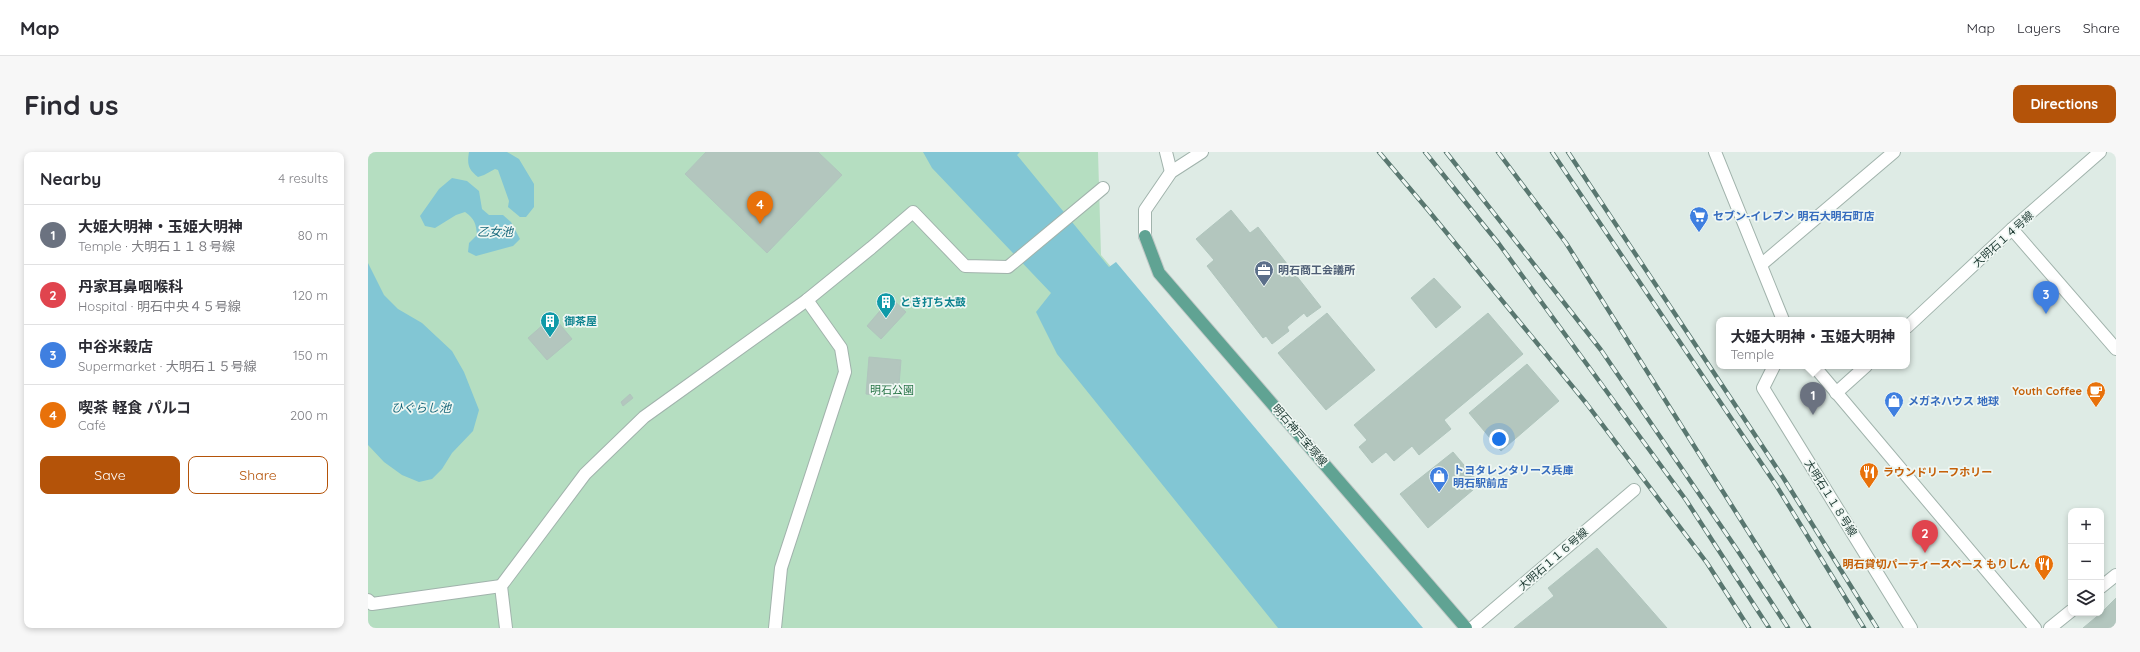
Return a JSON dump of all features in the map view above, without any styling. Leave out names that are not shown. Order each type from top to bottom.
[{"type":"main road","name":"明石神戸宝塚線","points":[[1145,236],[1159,273],[1466,628]]},
{"type":"street","points":[[1166,152],[1172,172]]},
{"type":"street","points":[[1145,236],[1145,210],[1172,172],[1202,152]]},
{"type":"street","points":[[1715,152],[1762,264],[1782,317]]},
{"type":"street","points":[[1762,264],[1894,152]]},
{"type":"street","name":"大明石１４号線","points":[[1910,324],[2012,229],[2100,152]]},
{"type":"street","points":[[506,628],[501,586],[585,474],[644,417],[807,300],[872,248],[913,212],[965,266],[1008,267],[1103,188]]},
{"type":"street","points":[[2012,229],[2116,349]]},
{"type":"street","points":[[775,628],[781,568],[845,372],[841,348],[807,300]]},
{"type":"street","name":"大明石１１８号線","points":[[1772,369],[1763,388],[1911,628]]},
{"type":"street","points":[[1816,369],[1836,394],[1936,508],[2035,628]]},
{"type":"street","points":[[1836,394],[1863,369]]},
{"type":"street","name":"大明石１１６号線","points":[[1472,628],[1634,490]]},
{"type":"street","points":[[2104,585],[2116,575]]},
{"type":"street","points":[[368,600],[372,604],[501,586]]},
{"type":"street","points":[[2050,628],[2068,613]]},
{"type":"green space","name":"明石公園","points":[[368,152],[1098,152],[1101,255],[1415,628],[368,628]]},
{"type":"water","points":[[469,152],[507,152],[519,159],[534,184],[534,207],[526,217],[520,217],[508,207],[509,201],[498,170],[495,169],[478,177],[470,169],[468,163]]},
{"type":"water","points":[[923,152],[1020,152],[1017,155],[1109,267],[1116,262],[1423,628],[1278,628],[1057,354],[1036,312],[1051,293],[932,168]]},
{"type":"water","name":"乙女池","points":[[452,178],[467,181],[479,191],[482,209],[489,215],[503,215],[511,222],[520,239],[513,246],[476,256],[468,252],[469,243],[477,235],[474,222],[465,212],[456,215],[435,228],[425,226],[420,216],[439,189]]},
{"type":"water","name":"ひぐらし池","points":[[368,263],[384,295],[398,309],[422,323],[452,351],[464,372],[479,410],[473,431],[452,453],[442,469],[432,479],[419,482],[402,475],[384,462],[368,445]]},
{"type":"building","points":[[706,152],[818,152],[842,175],[767,253],[685,174]]},
{"type":"building","name":"明石商工会議所","points":[[1231,210],[1250,233],[1258,227],[1321,307],[1307,317],[1304,313],[1287,327],[1289,331],[1272,344],[1266,336],[1263,338],[1207,266],[1214,260],[1196,239]]},
{"type":"building","points":[[1434,278],[1461,307],[1436,328],[1411,298]]},
{"type":"building","name":"とき打ち太鼓","points":[[891,298],[906,312],[881,339],[867,326]]},
{"type":"building","points":[[1327,313],[1375,370],[1326,410],[1278,353]]},
{"type":"building","points":[[1488,313],[1523,354],[1444,420],[1451,429],[1419,455],[1412,446],[1394,461],[1386,452],[1372,463],[1359,447],[1367,440],[1354,425]]},
{"type":"building","name":"御茶屋","points":[[553,316],[572,339],[547,360],[528,338]]},
{"type":"building","points":[[869,357],[901,360],[898,398],[866,394]]},
{"type":"building","points":[[1527,364],[1559,401],[1501,451],[1469,413]]},
{"type":"building","points":[[630,394],[633,398],[623,406],[621,402]]},
{"type":"building","points":[[1453,452],[1480,484],[1428,528],[1400,494]]},
{"type":"building","points":[[1597,548],[1667,628],[1514,628],[1554,596],[1548,588]]},
{"type":"building","points":[[2116,598],[2116,628],[2083,628],[2097,616],[2104,616],[2104,610]]},
{"type":"railway","points":[[1379,152],[1586,403],[1707,563],[1749,628]]},
{"type":"railway","points":[[1425,152],[1499,244],[1686,500],[1769,628]]},
{"type":"railway","points":[[1446,152],[1601,350],[1736,548],[1788,628]]},
{"type":"railway","points":[[1498,152],[1566,243],[1809,628]]},
{"type":"railway","points":[[1552,152],[1776,485],[1864,628]]},
{"type":"railway","points":[[1568,152],[1784,479],[1877,628]]},
{"type":"place","name":"喫茶 軽食 パルコ","points":[[760,224]]},
{"type":"place","name":"セブン-イレブン 明石大明石町店","points":[[1699,233]]},
{"type":"place","name":"明石商工会議所","points":[[1264,287]]},
{"type":"place","name":"中谷米穀店","points":[[2046,314]]},
{"type":"place","name":"とき打ち太鼓","points":[[886,319]]},
{"type":"place","name":"御茶屋","points":[[550,338]]},
{"type":"place","name":"Youth Coffee","points":[[2096,408]]},
{"type":"place","name":"大姫大明神・玉姫大明神","points":[[1813,415]]},
{"type":"place","name":"メガネハウス 地球","points":[[1894,418]]},
{"type":"place","name":"ラウンドリーフホリー","points":[[1869,489]]},
{"type":"place","name":"トヨタレンタリース兵庫 明石駅前店","points":[[1439,493]]},
{"type":"place","name":"丹家耳鼻咽喉科","points":[[1925,553]]},
{"type":"place","name":"明石貸切パーティースペース もりしん","points":[[2044,581]]}]
